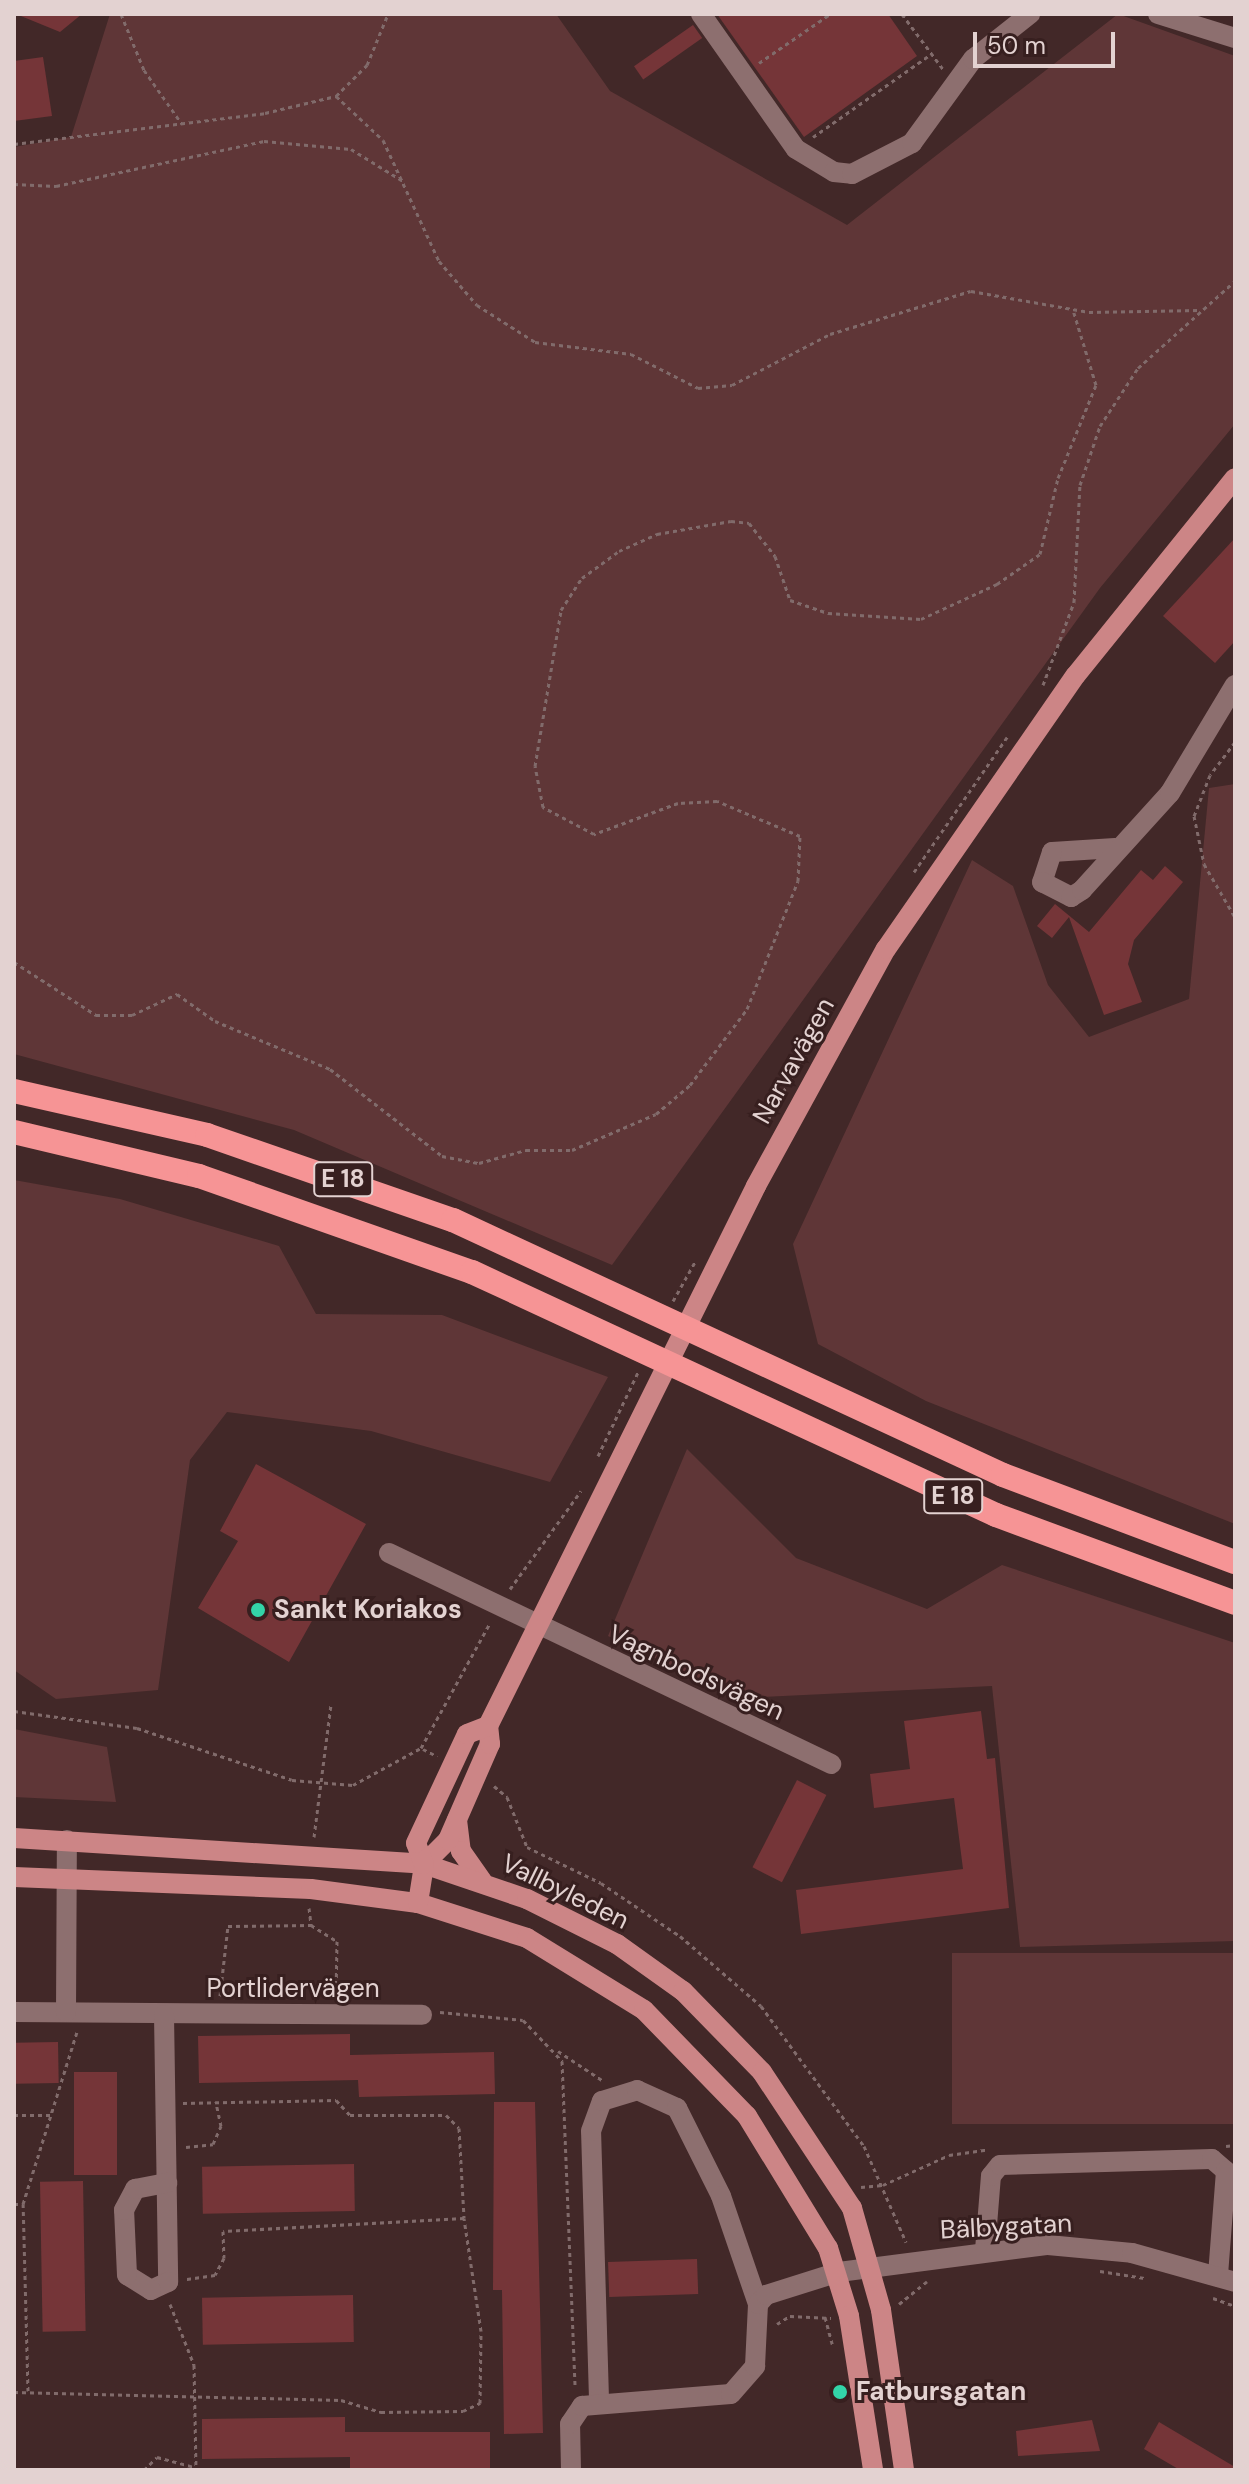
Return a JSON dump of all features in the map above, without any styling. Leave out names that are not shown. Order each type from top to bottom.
[{"type":"highway","name":"E 18","points":[[14,1091],[289,1159],[453,1220],[1003,1475],[1235,1562]]},
{"type":"highway","name":"E 18","points":[[14,1132],[315,1212],[638,1349],[996,1515],[1235,1603]]},
{"type":"main road","name":"Narvavägen","points":[[418,1903],[424,1864],[457,1820],[490,1744],[488,1726],[756,1186],[886,949],[1076,675],[1235,478]]},
{"type":"main road","name":"Narvavägen","points":[[424,1864],[416,1843],[452,1764],[467,1734],[488,1726]]},
{"type":"main road","points":[[457,1820],[461,1851],[482,1881]]},
{"type":"main road","name":"Vallbyleden","points":[[14,1838],[424,1864],[482,1881],[578,1922],[683,1991],[793,2115],[852,2208],[872,2269],[881,2310],[904,2470]]},
{"type":"main road","points":[[14,1877],[311,1889],[418,1903],[527,1938],[605,1984],[681,2042],[774,2153],[839,2272],[849,2316],[873,2470]]},
{"type":"street","points":[[701,14],[796,149],[834,172],[875,166],[919,136],[973,59],[1030,14]]},
{"type":"street","points":[[1158,14],[1235,38]]},
{"type":"street","points":[[1115,848],[1170,793],[1235,685]]},
{"type":"street","name":"Vagnbodsvägen","points":[[389,1553],[498,1608],[831,1764]]},
{"type":"street","points":[[67,1840],[71,2012]]},
{"type":"street","name":"Portlidervägen","points":[[14,2012],[422,2015]]},
{"type":"street","points":[[164,2015],[166,2103],[166,2149],[167,2183],[168,2282],[151,2290],[127,2275],[124,2210],[135,2189],[167,2183]]},
{"type":"street","points":[[571,2470],[570,2424],[590,2402],[591,2131],[602,2101],[637,2090],[677,2108],[721,2196],[758,2304],[755,2366],[731,2394],[590,2402]]},
{"type":"street","points":[[985,2250],[991,2176],[1000,2165],[1212,2159],[1226,2171],[1226,2279]]},
{"type":"street","name":"Bälbygatan","points":[[872,2269],[985,2250],[1048,2245],[1132,2253],[1226,2279]]},
{"type":"street","points":[[758,2304],[766,2295],[839,2272],[872,2269]]},
{"type":"path","points":[[121,14],[144,70],[182,124]]},
{"type":"path","points":[[14,144],[182,124],[336,96],[367,65],[388,14]]},
{"type":"path","points":[[743,75],[830,14]]},
{"type":"path","points":[[902,14],[955,85]]},
{"type":"path","points":[[796,149],[931,54]]},
{"type":"path","points":[[336,96],[383,140],[439,261],[492,317],[535,342],[631,354],[698,388],[732,385],[830,334],[955,294],[994,291],[1073,310],[1200,310]]},
{"type":"path","points":[[14,184],[56,186],[264,141],[351,149],[404,181]]},
{"type":"path","points":[[1046,681],[1074,602],[1080,485],[1100,426],[1138,368],[1235,281]]},
{"type":"path","points":[[14,962],[96,1015],[132,1015],[177,994],[215,1021],[330,1069],[442,1156],[479,1163],[526,1150],[572,1150],[656,1114],[690,1085],[747,1009],[798,881],[800,836],[717,801],[678,803],[594,834],[543,807],[535,766],[561,610],[582,578],[619,551],[657,534],[731,521],[749,523],[775,556],[790,600],[828,613],[921,619],[997,584],[1040,554],[1058,478],[1096,385],[1073,310]]},
{"type":"path","points":[[1235,742],[1210,775],[1194,816],[1204,864],[1235,917]]},
{"type":"path","points":[[14,1711],[137,1728],[318,1787],[375,1778],[421,1748],[498,1608],[568,1511]]},
{"type":"path","points":[[318,1787],[331,1704]]},
{"type":"path","points":[[219,2015],[228,1926],[311,1925]]},
{"type":"path","points":[[28,2391],[22,2288],[23,2204],[70,2070],[71,2012]]},
{"type":"path","points":[[422,2015],[509,2015],[622,2093]]},
{"type":"path","points":[[555,2049],[567,2075],[575,2394],[590,2402]]},
{"type":"path","points":[[14,2392],[193,2400],[341,2400],[381,2412],[463,2411],[480,2403],[481,2331],[464,2218],[459,2128],[446,2115],[350,2115],[336,2100],[166,2103]]},
{"type":"path","points":[[166,2149],[213,2144],[221,2126],[216,2102]]},
{"type":"path","points":[[14,2115],[53,2115]]},
{"type":"path","points":[[861,2187],[883,2185]]},
{"type":"path","points":[[14,2204],[23,2204]]},
{"type":"path","points":[[144,2470],[157,2457],[195,2468],[194,2365],[171,2318],[168,2282],[215,2275],[224,2258],[223,2231],[464,2218]]},
{"type":"path","points":[[1090,2270],[1159,2282]]},
{"type":"path","points":[[881,2310],[895,2309],[937,2278]]},
{"type":"path","points":[[14,2288],[22,2288]]},
{"type":"path","points":[[1203,2294],[1235,2306]]},
{"type":"path","points":[[774,2335],[790,2316],[849,2316]]},
{"type":"path","points":[[825,2317],[834,2353]]},
{"type":"shaded area","points":[[110,14],[556,14],[610,91],[847,225],[1118,14],[1235,56],[1235,424],[1100,588],[612,1265],[294,1130],[14,1054],[14,147],[71,137]]},
{"type":"shaded area","points":[[1235,784],[1235,1524],[926,1401],[818,1344],[793,1244],[972,860],[1013,886],[1048,985],[1089,1037],[1189,999],[1209,788]]},
{"type":"shaded area","points":[[14,1180],[120,1199],[279,1246],[316,1314],[442,1315],[608,1377],[550,1482],[371,1431],[227,1412],[190,1460],[158,1690],[56,1699],[14,1670]]},
{"type":"shaded area","points":[[687,1449],[796,1558],[927,1609],[1002,1565],[1235,1643],[1235,1941],[1020,1947],[992,1686],[740,1698],[608,1636]]},
{"type":"shaded area","points":[[14,1729],[107,1747],[116,1802],[14,1797]]},
{"type":"shaded area","points":[[952,1953],[1235,1953],[1235,2124],[952,2124]]},
{"type":"building","points":[[16,14],[82,14],[60,32]]},
{"type":"building","points":[[717,14],[888,14],[917,56],[804,137]]},
{"type":"building","points":[[693,25],[702,38],[643,79],[634,66]]},
{"type":"building","points":[[43,57],[52,116],[14,121],[14,61]]},
{"type":"building","points":[[1235,538],[1235,641],[1215,663],[1163,616]]},
{"type":"building","points":[[1165,866],[1183,882],[1134,940],[1128,964],[1142,1002],[1104,1015],[1069,917],[1052,938],[1037,926],[1055,904],[1089,932],[1141,870],[1153,880]]},
{"type":"building","points":[[256,1464],[366,1524],[289,1662],[198,1608],[238,1541],[220,1531]]},
{"type":"building","points":[[981,1711],[987,1759],[995,1758],[1009,1908],[801,1934],[796,1890],[963,1869],[954,1798],[874,1808],[870,1774],[910,1769],[904,1721]]},
{"type":"building","points":[[797,1780],[826,1795],[782,1882],[753,1867]]},
{"type":"building","points":[[350,2034],[350,2055],[494,2052],[495,2094],[359,2097],[358,2080],[199,2083],[198,2036]]},
{"type":"building","points":[[58,2042],[59,2083],[15,2084],[14,2043]]},
{"type":"building","points":[[74,2072],[117,2072],[117,2175],[74,2175]]},
{"type":"building","points":[[494,2102],[535,2102],[543,2433],[504,2434],[502,2290],[493,2290]]},
{"type":"building","points":[[354,2164],[355,2211],[203,2214],[202,2167]]},
{"type":"building","points":[[83,2181],[86,2331],[43,2332],[40,2182]]},
{"type":"building","points":[[697,2259],[698,2294],[609,2297],[608,2262]]},
{"type":"building","points":[[353,2295],[354,2342],[203,2345],[202,2298]]},
{"type":"building","points":[[345,2417],[345,2432],[490,2432],[490,2470],[350,2470],[350,2457],[202,2459],[202,2419]]},
{"type":"building","points":[[1092,2420],[1100,2451],[1018,2456],[1016,2431]]},
{"type":"building","points":[[1159,2422],[1235,2467],[1235,2470],[1180,2470],[1144,2449]]},
{"type":"place","name":"Sankt Koriakos","points":[[258,1610]]},
{"type":"place","name":"Fatbursgatan","points":[[840,2392]]}]
